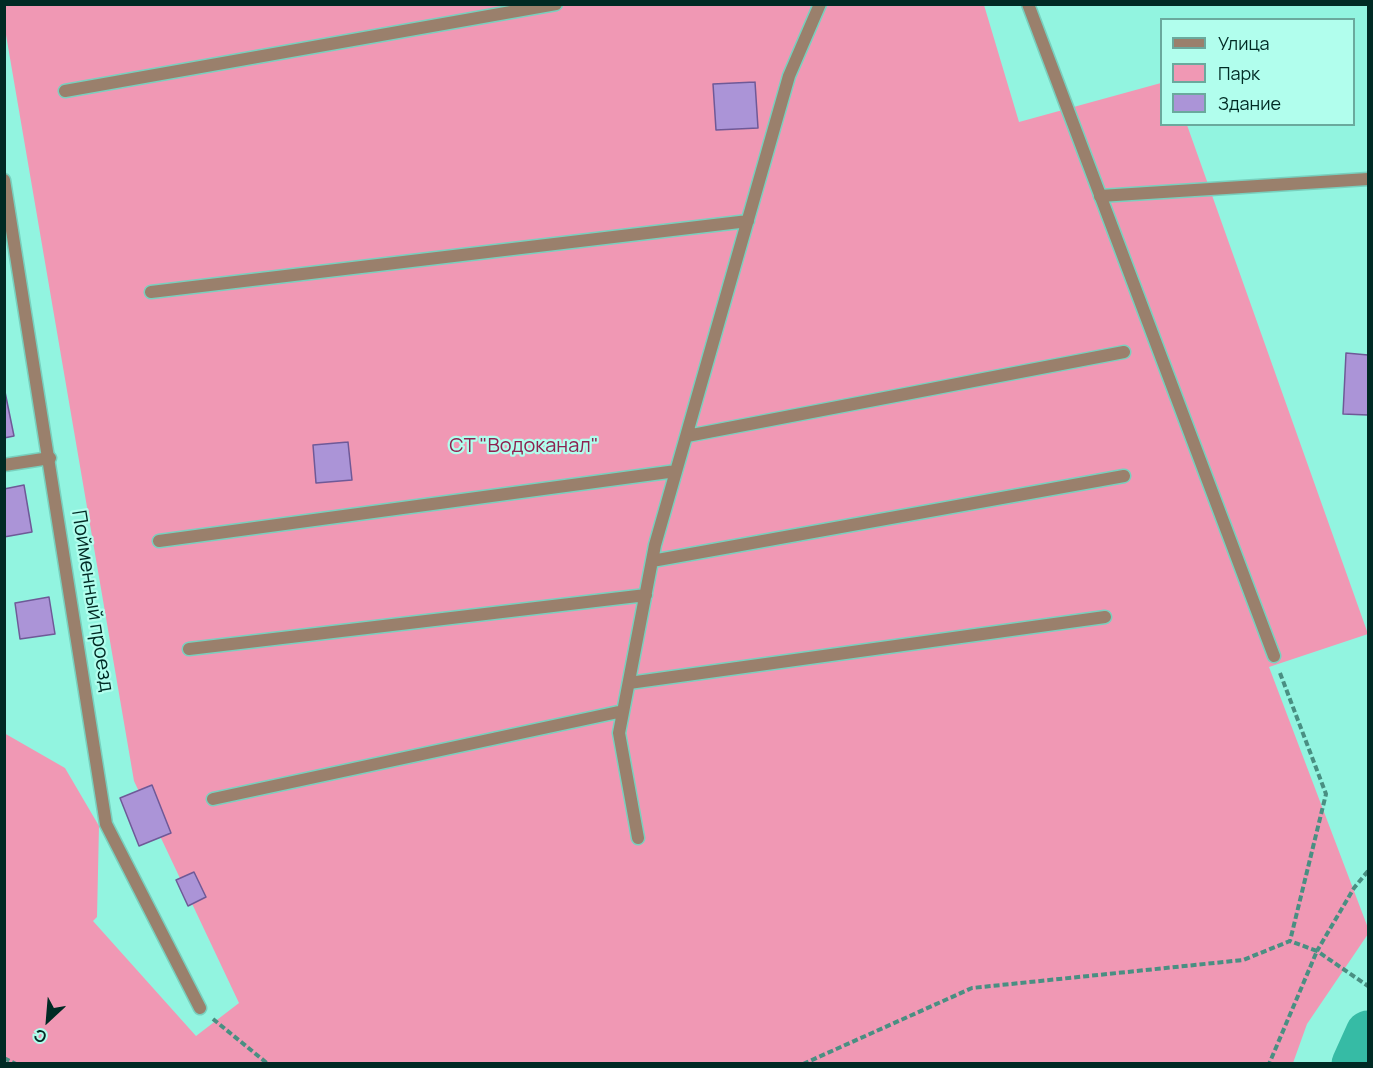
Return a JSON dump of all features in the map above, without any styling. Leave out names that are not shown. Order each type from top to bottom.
[{"type":"street","points":[[65,91],[556,4]]},
{"type":"street","points":[[638,838],[619,733],[652,561],[789,76],[820,4]]},
{"type":"street","points":[[1028,4],[1274,657]]},
{"type":"street","points":[[1100,196],[1368,179]]},
{"type":"street","name":"Пойменный проезд","points":[[4,180],[50,458],[106,824],[200,1008]]},
{"type":"street","points":[[151,292],[748,221]]},
{"type":"street","points":[[687,435],[1124,352]]},
{"type":"street","points":[[4,465],[50,458]]},
{"type":"street","points":[[159,541],[676,471]]},
{"type":"street","points":[[652,561],[1124,476]]},
{"type":"street","points":[[189,649],[646,595]]},
{"type":"street","points":[[629,683],[1105,617]]},
{"type":"street","points":[[213,799],[623,711]]},
{"type":"path","points":[[1274,657],[1326,795],[1290,941]]},
{"type":"path","points":[[1269,1064],[1317,951],[1354,888],[1368,871]]},
{"type":"path","points":[[803,1064],[972,988],[1243,960],[1290,941],[1317,951],[1368,986]]},
{"type":"path","points":[[200,1008],[268,1064]]},
{"type":"path","points":[[4,1058],[16,1064]]},
{"type":"green space","name":"СТ \"Водоканал\"","points":[[5,5],[984,5],[1019,122],[1160,83],[1160,126],[1187,126],[1368,634],[1269,667],[1368,928],[1368,934],[1307,1024],[1293,1063],[5,1063],[4,733],[65,768],[99,826],[97,917],[93,921],[196,1036],[239,1003],[134,781],[5,29]]},
{"type":"building","points":[[755,82],[758,128],[716,130],[713,84]]},
{"type":"building","points":[[1346,353],[1368,355],[1368,415],[1343,414]]},
{"type":"building","points":[[4,387],[14,436],[4,438]]},
{"type":"building","points":[[348,442],[352,480],[316,483],[313,445]]},
{"type":"building","points":[[24,485],[32,532],[4,537],[4,489]]},
{"type":"building","points":[[49,597],[55,634],[20,639],[15,603]]},
{"type":"building","points":[[152,785],[171,833],[139,846],[120,798]]},
{"type":"building","points":[[194,872],[206,897],[188,906],[176,880]]},
{"type":"waterway","points":[[1354,1064],[1368,1033]]}]
